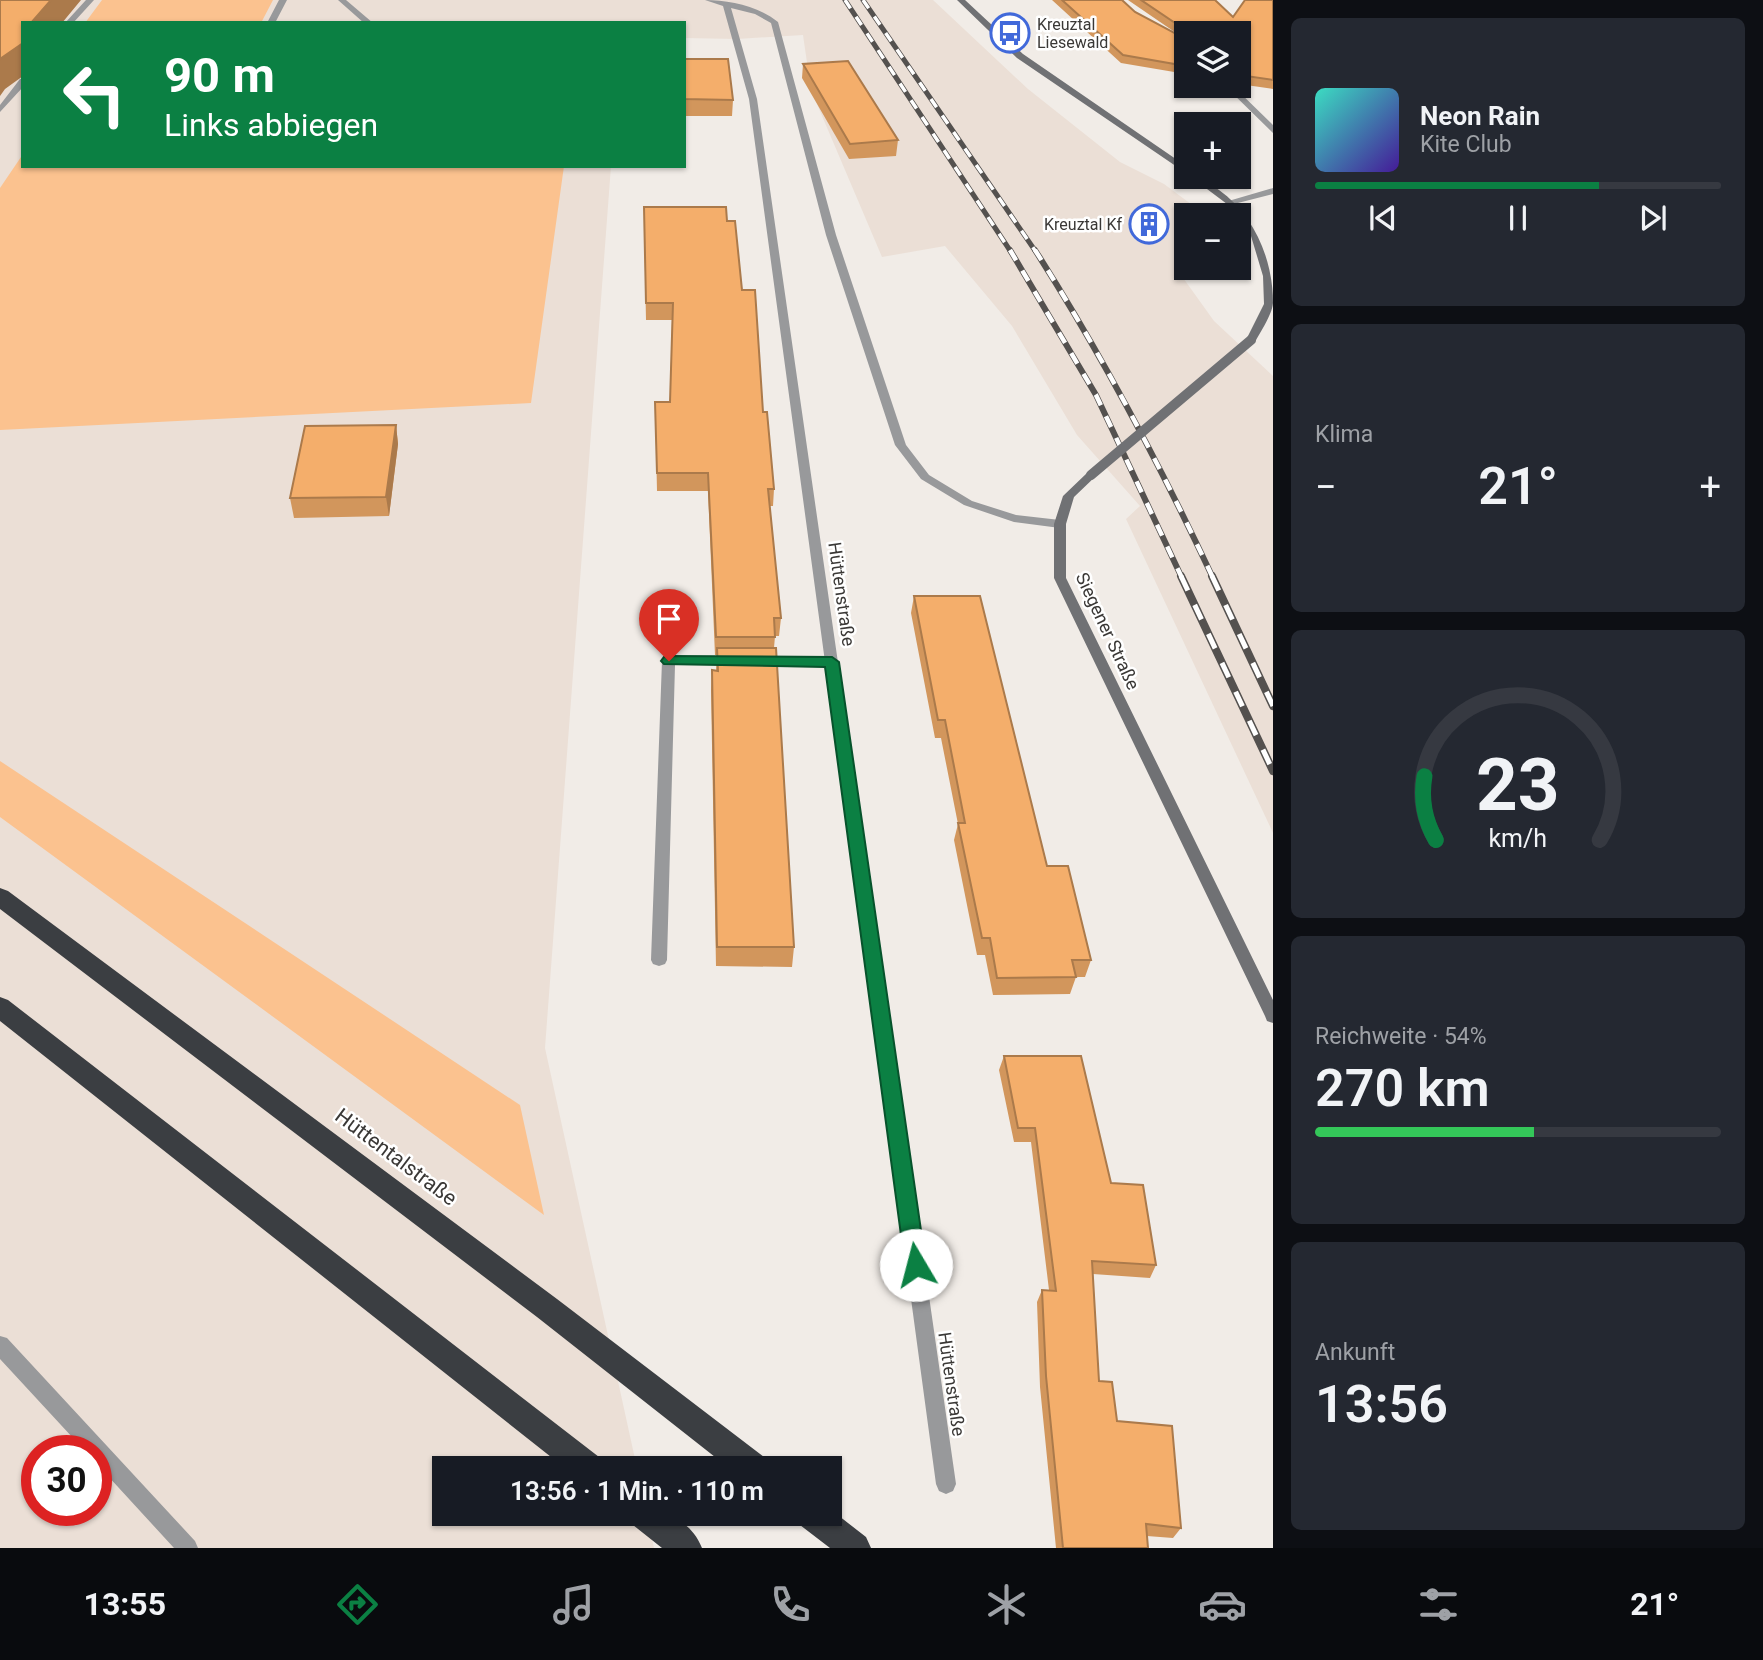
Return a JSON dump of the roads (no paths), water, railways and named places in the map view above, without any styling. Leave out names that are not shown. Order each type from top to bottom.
[{"type":"highway","name":"Hüttentalstraße","points":[[0,897],[547,1308],[738,1456]]},
{"type":"highway","points":[[0,1007],[573,1456]]},
{"type":"highway","points":[[659,1526],[687,1548]]},
{"type":"highway","points":[[827,1526],[855,1548]]},
{"type":"main road","points":[[961,0],[1020,55],[1174,162]]},
{"type":"main road","name":"Siegener Straße","points":[[1212,189],[1230,202],[1256,236],[1270,277],[1269,304],[1251,340],[1069,496],[1060,524],[1060,578],[1273,1016]]},
{"type":"street","points":[[71,21],[90,0]]},
{"type":"street","points":[[272,21],[283,0]]},
{"type":"street","points":[[342,0],[367,21]]},
{"type":"street","points":[[709,0],[758,12],[774,22],[831,235],[901,445],[925,477],[968,503],[1014,518],[1060,524]]},
{"type":"street","name":"Hüttenstraße","points":[[726,3],[753,99],[946,1484]]},
{"type":"street","points":[[0,110],[21,84]]},
{"type":"street","points":[[1241,98],[1273,130]]},
{"type":"street","points":[[1230,202],[1273,191]]},
{"type":"street","points":[[659,960],[669,661],[832,662]]},
{"type":"street","points":[[0,1345],[188,1548]]},
{"type":"railway","points":[[845,0],[1011,252]]},
{"type":"railway","points":[[863,0],[1036,252]]},
{"type":"railway","points":[[1010,250],[1096,395],[1182,578]]},
{"type":"railway","points":[[1035,250],[1129,411],[1213,578]]},
{"type":"railway","points":[[1181,576],[1273,771]]},
{"type":"railway","points":[[1212,576],[1273,706]]},
{"type":"place","name":"Kreuztal Liesewald","points":[[1010,33]]},
{"type":"place","name":"Kreuztal Kf","points":[[1149,224]]}]
